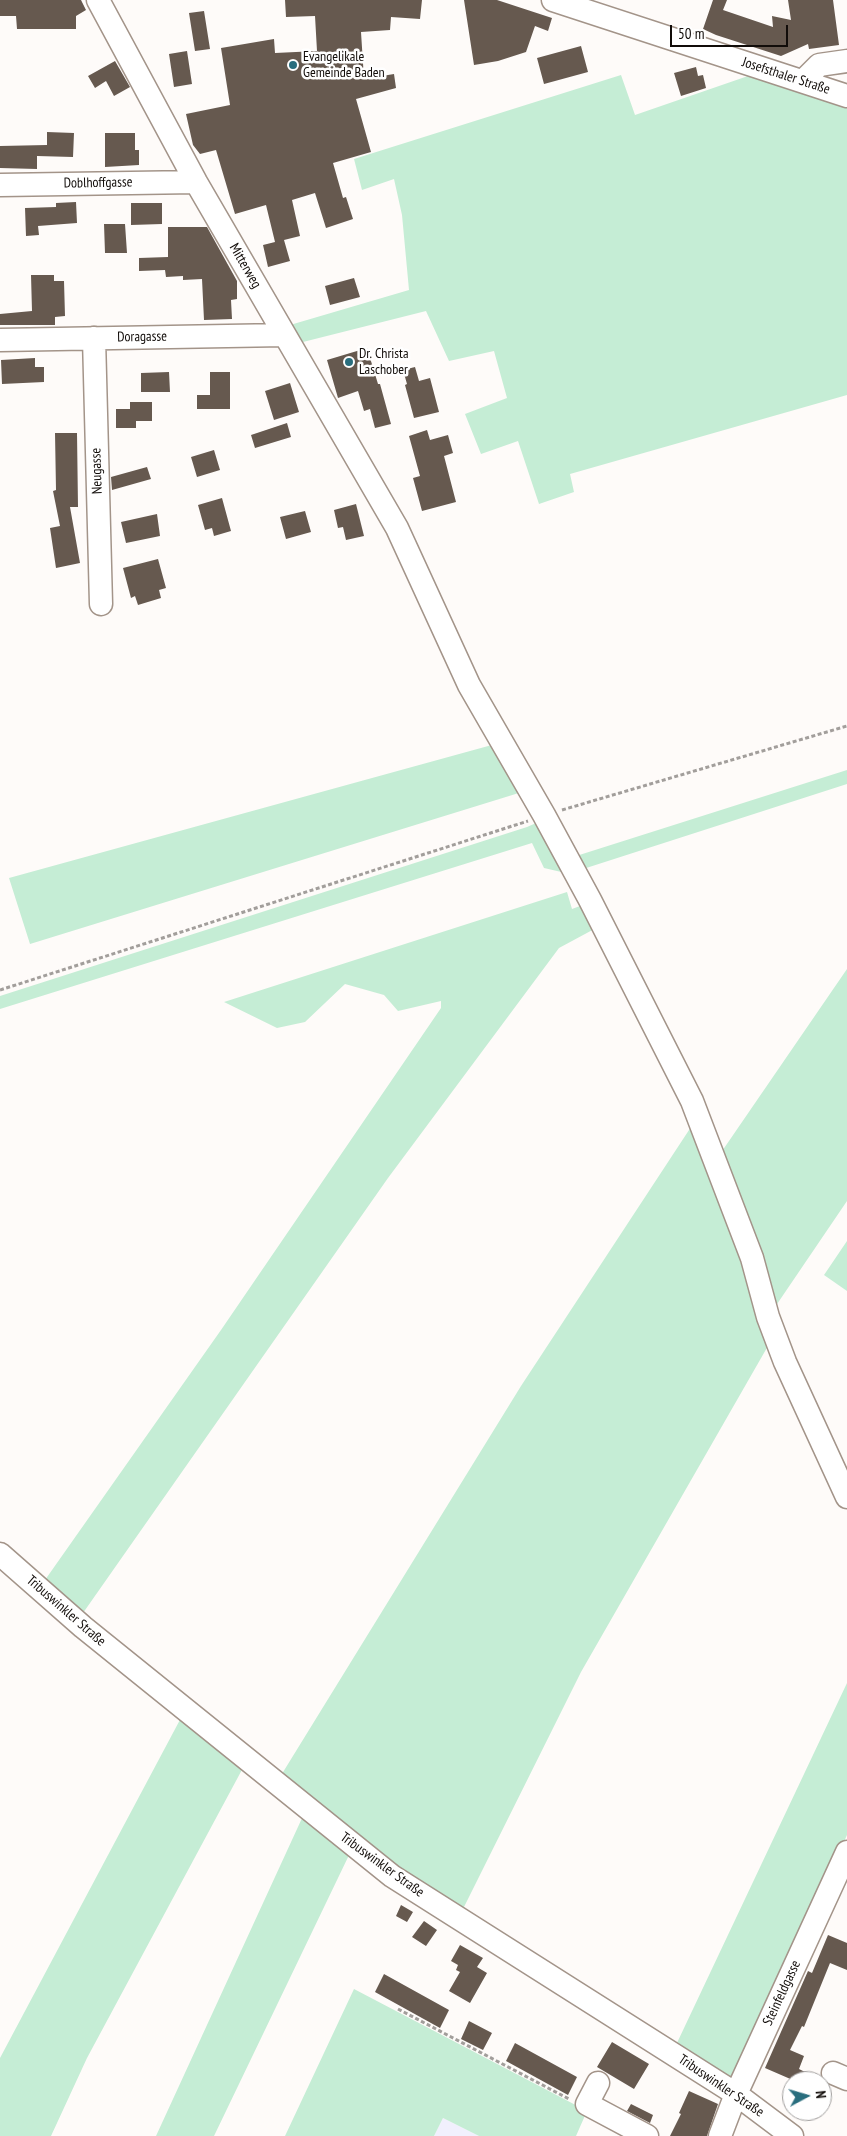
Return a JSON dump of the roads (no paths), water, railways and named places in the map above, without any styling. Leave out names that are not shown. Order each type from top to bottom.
[{"type":"street","name":"Mitterweg","points":[[98,0],[196,182],[397,528],[469,685],[544,815],[590,900],[692,1101],[752,1258],[768,1317],[785,1362],[847,1497]]},
{"type":"street","name":"Josefsthaler Straße","points":[[553,0],[847,96]]},
{"type":"street","points":[[803,81],[819,65],[847,61]]},
{"type":"street","name":"Doblhoffgasse","points":[[0,185],[196,182]]},
{"type":"street","name":"Doragasse","points":[[0,340],[284,335]]},
{"type":"street","name":"Neugasse","points":[[94,338],[101,604]]},
{"type":"street","name":"Tribuswinkler Straße","points":[[0,1554],[82,1627],[392,1876],[736,2094],[792,2136]]},
{"type":"street","name":"Steinfeldgasse","points":[[720,2136],[736,2094],[844,1864]]},
{"type":"street","points":[[598,2083],[587,2104],[647,2136]]},
{"type":"place","name":"Evangelikale Gemeinde Baden","points":[[293,65]]},
{"type":"place","name":"Dr. Christa Laschober","points":[[349,362]]}]
